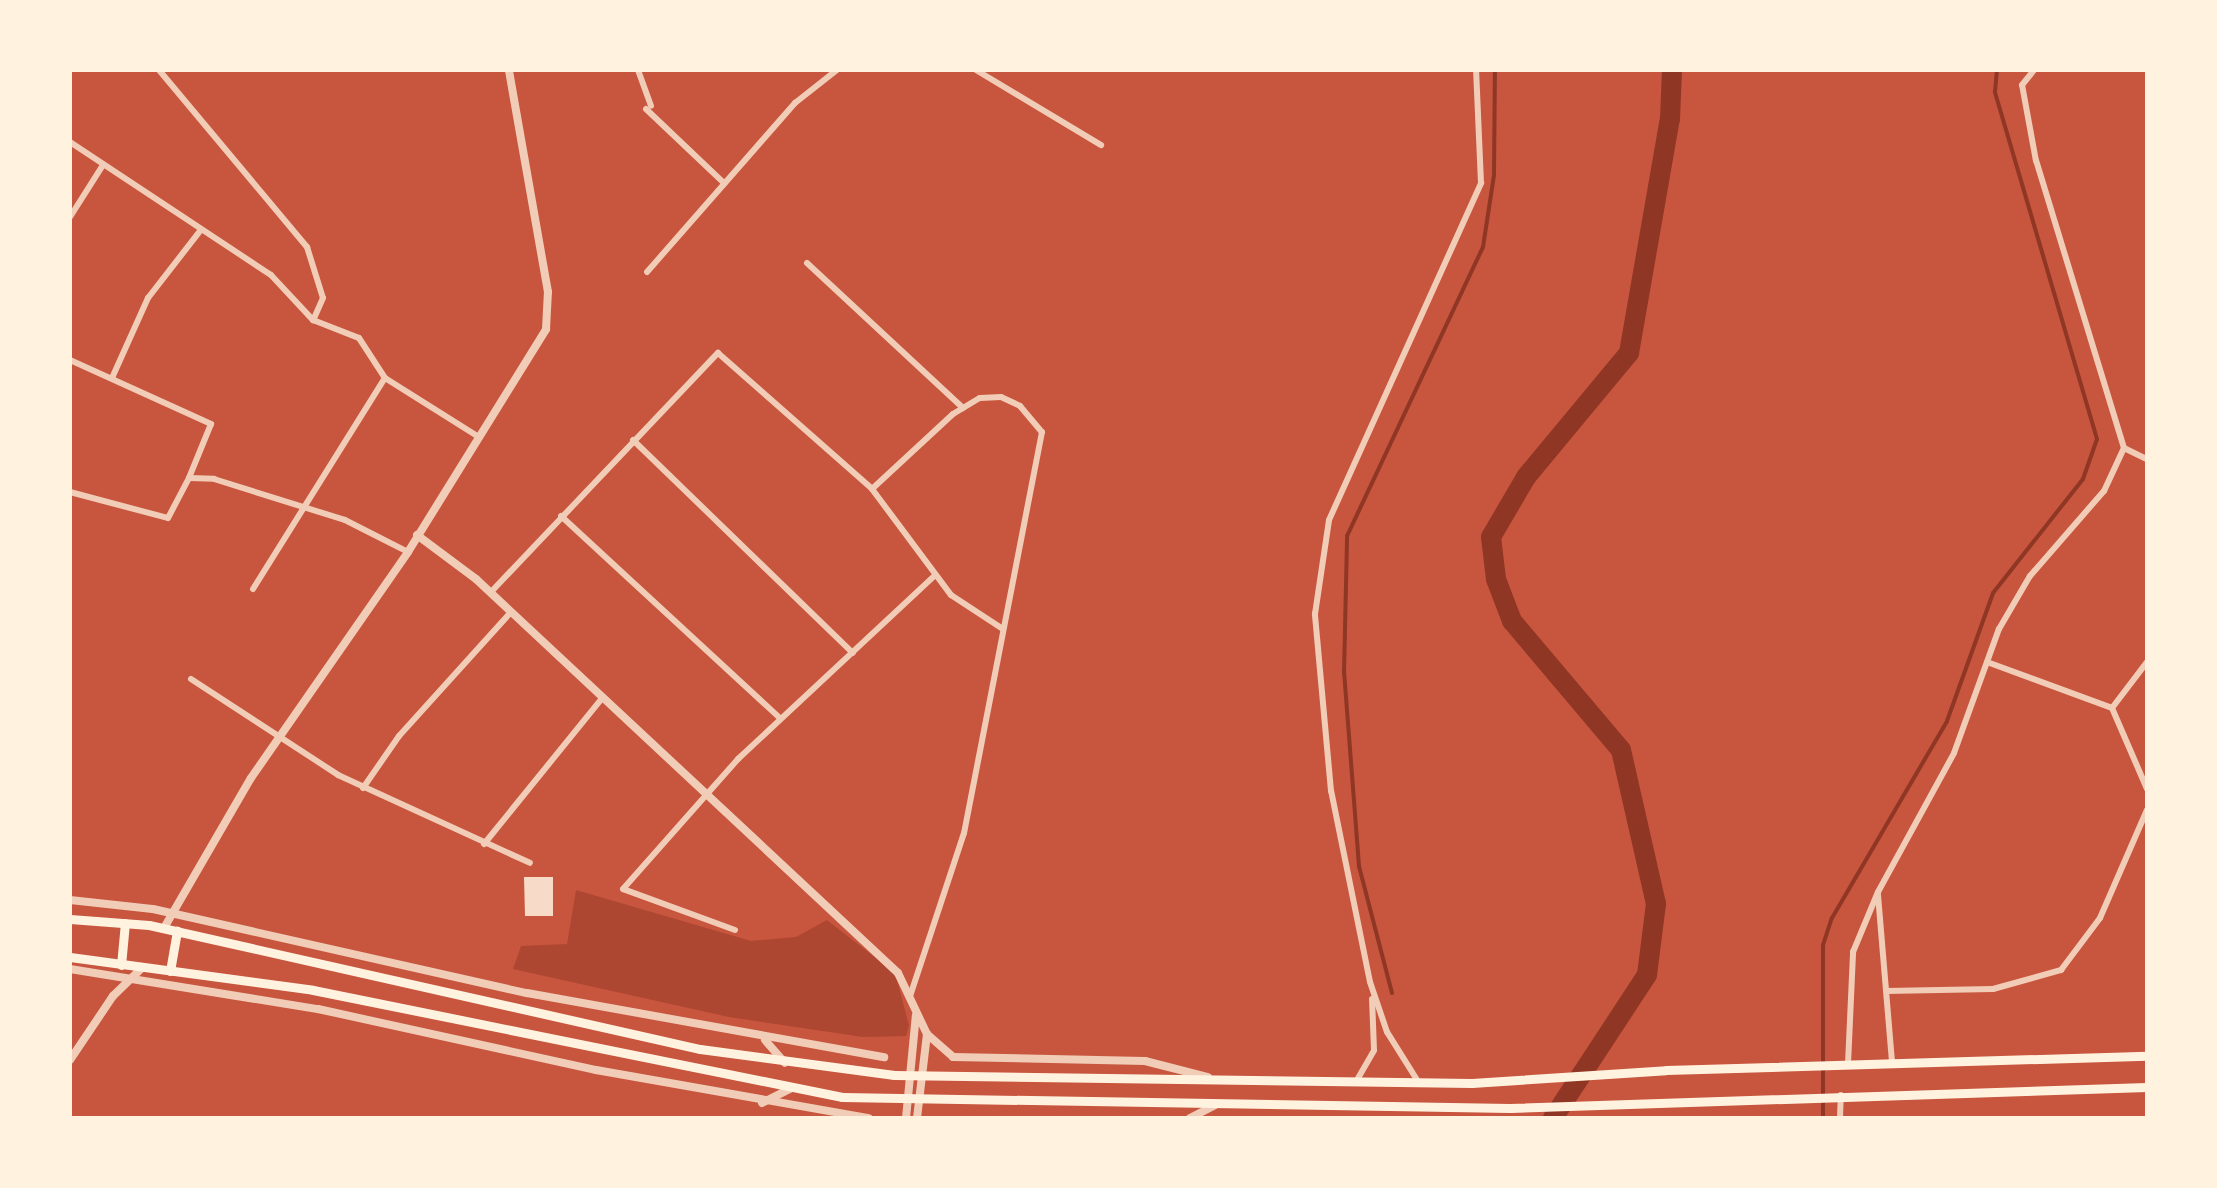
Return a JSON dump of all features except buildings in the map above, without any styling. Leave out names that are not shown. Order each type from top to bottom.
[{"type":"main road","points":[[70,919],[164,928],[442,995],[786,1063],[908,1075],[1420,1084],[1666,1070],[2147,1056]]},
{"type":"main road","points":[[121,964],[125,923]]},
{"type":"main road","points":[[170,971],[177,931]]},
{"type":"main road","points":[[70,957],[313,990],[792,1088],[904,1098],[1510,1108],[2147,1087]]},
{"type":"street","points":[[159,70],[307,247],[323,298],[313,320]]},
{"type":"street","points":[[164,928],[280,737],[408,552],[546,330],[548,292],[508,70]]},
{"type":"street","points":[[638,70],[648,108],[724,183]]},
{"type":"street","points":[[648,272],[796,102],[837,70]]},
{"type":"street","points":[[976,70],[1101,145]]},
{"type":"street","points":[[1420,1084],[1386,1032],[1370,982],[1331,791],[1315,614],[1330,520],[1481,183],[1476,70]]},
{"type":"street","points":[[1848,1064],[1853,952],[1878,892],[1954,753],[1987,662],[2030,576],[2104,490],[2124,448],[2036,161],[2022,85],[2034,70]]},
{"type":"street","points":[[70,142],[270,275],[313,320],[358,338],[385,378],[477,436]]},
{"type":"street","points":[[70,217],[103,165]]},
{"type":"street","points":[[112,378],[148,298],[200,231]]},
{"type":"street","points":[[807,263],[963,408]]},
{"type":"street","points":[[490,592],[718,352],[872,489],[933,577],[973,614],[1003,629]]},
{"type":"street","points":[[70,360],[211,424],[190,478],[168,518],[70,492]]},
{"type":"street","points":[[253,589],[385,378]]},
{"type":"street","points":[[872,489],[963,408],[1001,397],[1020,406],[1042,432],[964,833],[910,997]]},
{"type":"street","points":[[634,440],[853,653]]},
{"type":"street","points":[[2124,448],[2147,459]]},
{"type":"street","points":[[190,478],[307,506],[408,552]]},
{"type":"street","points":[[561,516],[780,718]]},
{"type":"street","points":[[417,535],[512,612],[898,974],[927,1034],[954,1057],[1144,1061],[1222,1081]]},
{"type":"street","points":[[735,930],[623,889],[706,793],[780,718],[933,577]]},
{"type":"street","points":[[363,788],[399,736],[512,612]]},
{"type":"street","points":[[1987,662],[2112,708],[2147,790]]},
{"type":"street","points":[[2112,708],[2147,662]]},
{"type":"street","points":[[192,679],[363,788],[530,863]]},
{"type":"street","points":[[484,844],[603,698]]},
{"type":"street","points":[[1886,990],[1993,989],[2061,970],[2100,918],[2147,810]]},
{"type":"street","points":[[1878,892],[1892,1063]]},
{"type":"street","points":[[70,900],[172,914],[765,1040],[884,1057]]},
{"type":"street","points":[[70,1060],[142,968]]},
{"type":"street","points":[[70,970],[318,1008],[762,1102],[869,1118]]},
{"type":"street","points":[[1353,1084],[1369,1067],[1374,1050],[1370,982]]},
{"type":"street","points":[[906,1118],[904,1098],[916,1015]]},
{"type":"street","points":[[916,1118],[926,1075],[927,1034]]},
{"type":"street","points":[[765,1040],[786,1063]]},
{"type":"street","points":[[762,1102],[792,1088]]},
{"type":"street","points":[[1840,1118],[1841,1095]]},
{"type":"street","points":[[1190,1118],[1215,1105]]},
{"type":"shaded area","points":[[576,890],[751,941],[796,937],[827,920],[895,973],[909,1025],[906,1036],[863,1037],[729,1017],[513,969],[521,946],[567,944]]},
{"type":"waterway","points":[[1392,993],[1359,866],[1344,673],[1347,536],[1483,247],[1494,175],[1495,70]]},
{"type":"waterway","points":[[1553,1118],[1647,975],[1656,904],[1621,750],[1512,621],[1496,579],[1491,537],[1526,477],[1629,353],[1670,119],[1672,70]]},
{"type":"waterway","points":[[1823,1118],[1823,945],[1832,918],[1947,721],[1993,593],[2083,479],[2097,439],[1995,92],[1997,70]]}]
